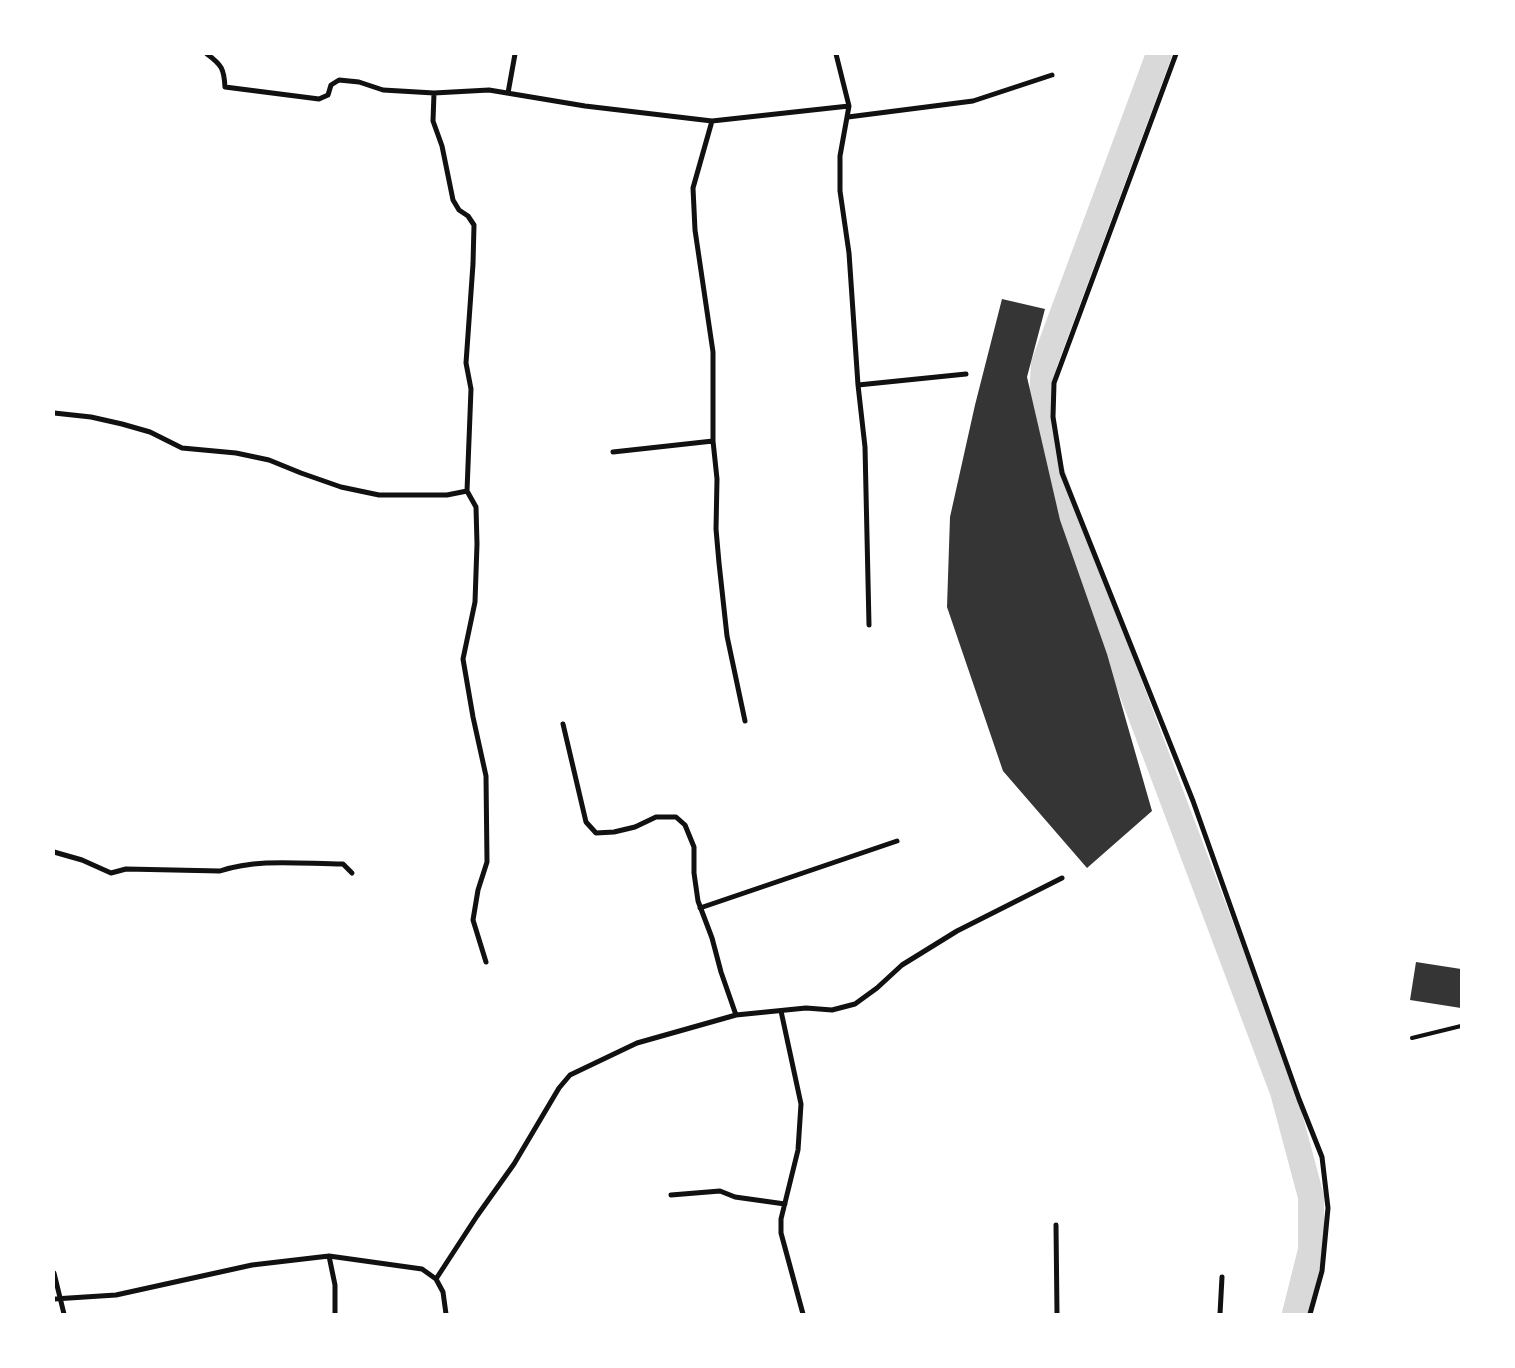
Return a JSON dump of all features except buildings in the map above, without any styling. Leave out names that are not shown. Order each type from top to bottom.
[{"type":"street","points":[[207,54],[217,61],[224,71],[225,87],[319,99],[328,95],[331,84],[339,80],[359,82],[383,90],[434,92],[489,90],[585,106],[712,121],[849,106]]},
{"type":"street","points":[[508,93],[515,54]]},
{"type":"street","points":[[836,54],[849,106],[840,156],[840,191],[849,253],[858,384],[865,447],[869,625]]},
{"type":"street","points":[[1176,54],[1054,383],[1053,417],[1062,473],[1192,801],[1299,1099],[1322,1157],[1328,1208],[1322,1271],[1310,1314]]},
{"type":"street","points":[[848,117],[973,101],[1052,75]]},
{"type":"street","points":[[434,92],[433,121],[442,146],[453,200],[459,210],[468,216],[474,225],[466,363],[471,389],[467,491],[476,507],[476,602],[463,659],[472,717],[486,776],[487,862],[478,890],[473,920],[486,962]]},
{"type":"street","points":[[712,121],[693,188],[695,230],[713,352],[713,441],[717,479],[716,529],[720,572],[727,636],[744,721]]},
{"type":"street","points":[[858,384],[966,374]]},
{"type":"street","points":[[54,413],[91,417],[122,424],[150,432],[182,448],[236,452],[269,460],[341,487],[379,495],[447,495],[467,491]]},
{"type":"street","points":[[614,452],[713,441]]},
{"type":"street","points":[[563,724],[586,822],[596,833],[614,832],[635,827],[656,817],[676,817],[685,825],[694,847],[694,873],[698,902],[712,938],[736,1016]]},
{"type":"street","points":[[700,908],[897,841]]},
{"type":"street","points":[[54,852],[82,860],[111,873],[126,869],[220,871],[234,866],[256,863],[344,864],[352,873]]},
{"type":"street","points":[[436,1279],[476,1216],[514,1164],[559,1088],[570,1075],[637,1043],[736,1016],[806,1008],[832,1010],[855,1004],[877,988],[902,965],[957,931],[1062,878]]},
{"type":"street","points":[[781,1011],[801,1104],[798,1150],[781,1218],[781,1233],[803,1314]]},
{"type":"street","points":[[671,1195],[720,1191],[735,1197],[785,1204]]},
{"type":"street","points":[[1056,1225],[1057,1314]]},
{"type":"street","points":[[330,1256],[335,1285],[334,1314]]},
{"type":"street","points":[[54,1300],[116,1295],[252,1265],[330,1256],[422,1270],[436,1279],[443,1292],[446,1314]]},
{"type":"street","points":[[54,1273],[64,1314]]},
{"type":"street","points":[[1220,1314],[1222,1277]]},
{"type":"lane","points":[[1412,1038],[1461,1026]]},
{"type":"waterway","points":[[1159,54],[1044,364],[1041,417],[1051,470],[1082,559],[1283,1092],[1311,1197],[1311,1250],[1295,1314]]}]
